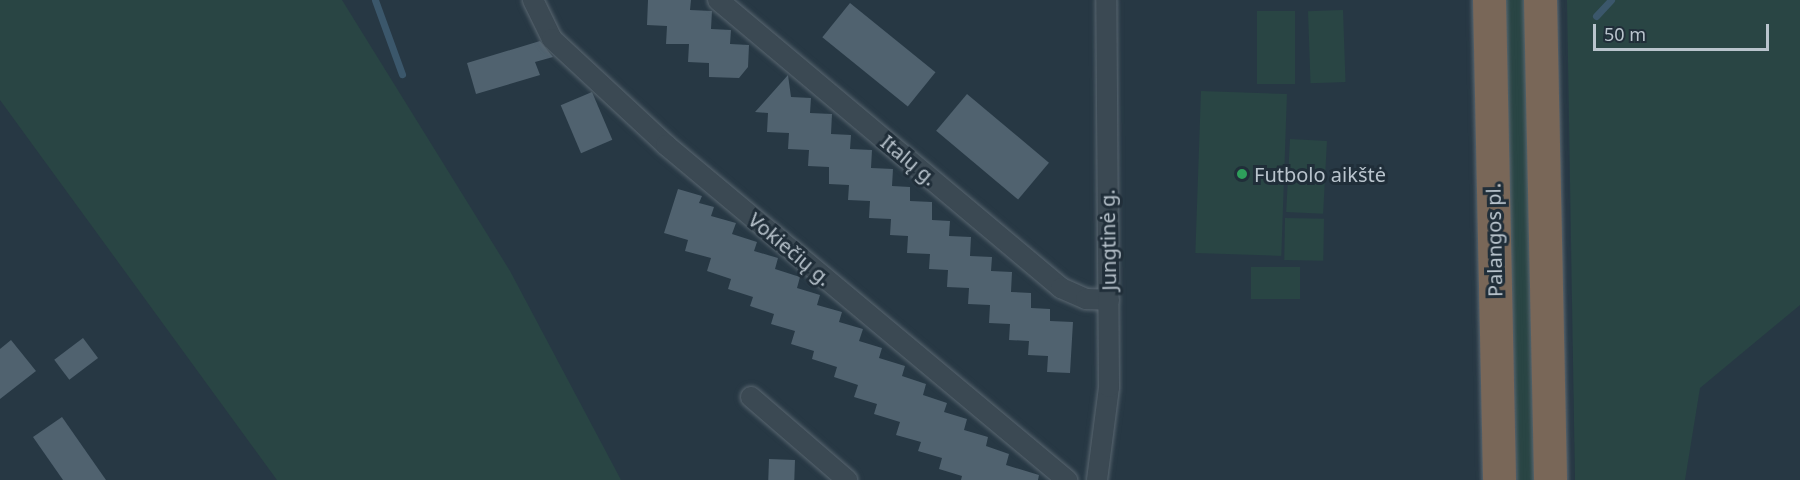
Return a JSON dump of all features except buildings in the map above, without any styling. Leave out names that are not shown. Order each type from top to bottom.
[{"type":"highway","name":"Palangos pl.","points":[[1489,0],[1498,480]]},
{"type":"highway","points":[[1540,0],[1550,480]]},
{"type":"street","name":"Vokiečių g.","points":[[533,0],[552,39],[666,145],[1067,480]]},
{"type":"street","name":"Italų g.","points":[[718,0],[1061,288],[1086,300],[1109,300]]},
{"type":"street","name":"Jungtinė g.","points":[[1097,480],[1109,387],[1106,0]]},
{"type":"street","points":[[751,397],[847,480]]},
{"type":"green space","points":[[0,0],[342,0],[510,271],[621,480],[277,480],[0,100]]},
{"type":"green space","points":[[1505,0],[1525,0],[1534,480],[1517,480]]},
{"type":"green space","points":[[1567,0],[1800,0],[1800,305],[1700,388],[1685,480],[1575,480]]},
{"type":"green space","points":[[1343,10],[1346,82],[1311,83],[1308,11]]},
{"type":"green space","points":[[1257,11],[1295,11],[1295,84],[1257,84]]},
{"type":"green space","name":"Futbolo aikštė","points":[[1201,91],[1287,94],[1281,256],[1195,253]]},
{"type":"green space","points":[[1290,139],[1327,141],[1323,214],[1286,212]]},
{"type":"green space","points":[[1285,218],[1324,219],[1323,261],[1284,260]]},
{"type":"green space","points":[[1251,267],[1300,267],[1300,299],[1251,299]]},
{"type":"waterway","points":[[375,0],[402,74]]},
{"type":"waterway","points":[[1596,16],[1611,0]]},
{"type":"place","name":"Futbolo aikštė","points":[[1242,174]]}]
